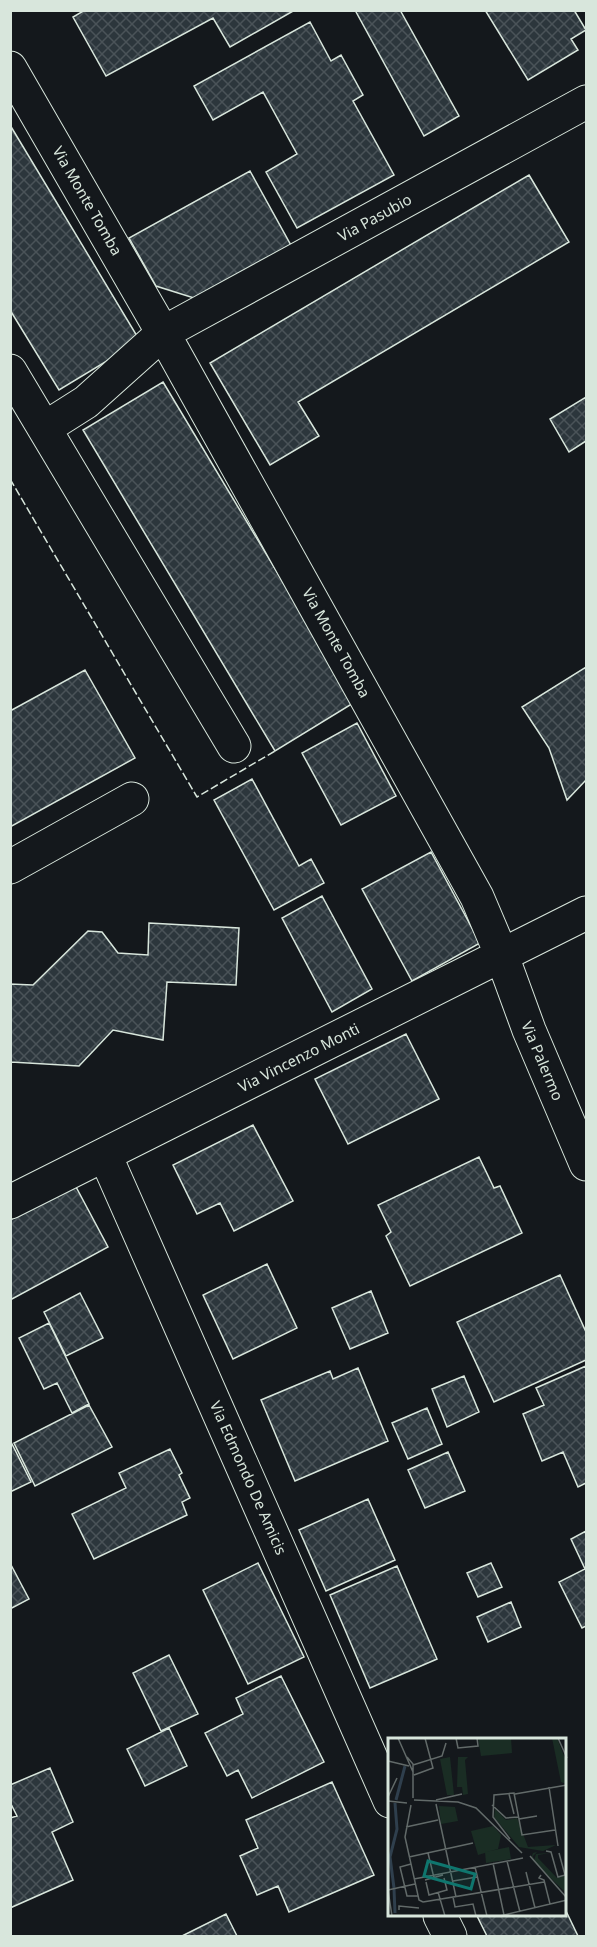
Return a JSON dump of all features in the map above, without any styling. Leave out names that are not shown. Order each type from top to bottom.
[{"type":"street","name":"Via Monte Tomba","points":[[10,68],[163,333],[477,897],[502,956]]},
{"type":"street","name":"Via Pasubio","points":[[163,333],[586,102]]},
{"type":"street","points":[[45,428],[86,402],[163,333]]},
{"type":"street","points":[[10,371],[234,746]]},
{"type":"street","points":[[10,867],[132,798]]},
{"type":"street","name":"Via Vincenzo Monti","points":[[10,1202],[586,913]]},
{"type":"street","name":"Via Palermo","points":[[502,956],[529,1030],[586,1164]]},
{"type":"street","name":"Via Edmondo De Amicis","points":[[105,1155],[388,1796]]},
{"type":"street","points":[[440,1917],[450,1936]]},
{"type":"building","points":[[85,10],[295,10],[230,47],[213,18],[106,76],[73,17]]},
{"type":"building","points":[[355,10],[400,10],[459,116],[424,136]]},
{"type":"building","points":[[485,10],[574,10],[586,30],[571,39],[578,50],[528,80]]},
{"type":"building","points":[[310,22],[331,61],[341,55],[363,95],[353,101],[394,175],[297,228],[266,172],[297,154],[263,92],[213,120],[194,86]]},
{"type":"building","points":[[10,125],[140,341],[59,390],[10,310]]},
{"type":"building","points":[[250,171],[293,249],[197,299],[156,286],[129,238]]},
{"type":"building","points":[[529,175],[569,242],[298,402],[319,436],[270,465],[210,363]]},
{"type":"building","points":[[163,382],[355,702],[275,751],[83,430]]},
{"type":"building","points":[[586,397],[586,441],[569,452],[550,419]]},
{"type":"building","points":[[586,667],[586,780],[567,800],[549,748],[522,707]]},
{"type":"building","points":[[85,670],[135,758],[10,827],[10,711]]},
{"type":"building","points":[[357,723],[396,796],[341,825],[302,753]]},
{"type":"building","points":[[252,779],[299,866],[311,859],[324,883],[274,910],[214,800]]},
{"type":"building","points":[[431,852],[480,943],[412,981],[362,889]]},
{"type":"building","points":[[322,896],[372,989],[332,1012],[282,918]]},
{"type":"building","points":[[149,923],[239,928],[236,985],[167,982],[163,1040],[113,1030],[79,1066],[11,1062],[10,1067],[10,984],[33,985],[88,931],[102,932],[118,953],[148,955]]},
{"type":"building","points":[[406,1034],[439,1099],[348,1144],[315,1079]]},
{"type":"building","points":[[253,1125],[293,1201],[234,1231],[220,1203],[197,1214],[173,1165]]},
{"type":"building","points":[[479,1157],[494,1188],[500,1186],[522,1233],[410,1286],[386,1236],[391,1232],[378,1205]]},
{"type":"building","points":[[75,1185],[108,1247],[12,1299],[10,1296],[10,1220]]},
{"type":"building","points":[[267,1264],[297,1328],[233,1359],[203,1295]]},
{"type":"building","points":[[560,1275],[586,1332],[586,1360],[494,1402],[457,1322]]},
{"type":"building","points":[[371,1291],[388,1333],[350,1349],[332,1308]]},
{"type":"building","points":[[80,1293],[103,1338],[66,1356],[44,1312]]},
{"type":"building","points":[[49,1323],[89,1404],[72,1413],[57,1383],[44,1389],[19,1338]]},
{"type":"building","points":[[586,1366],[586,1483],[578,1487],[563,1452],[542,1461],[523,1414],[544,1405],[536,1388]]},
{"type":"building","points":[[358,1368],[388,1441],[295,1481],[261,1400],[330,1371],[333,1379]]},
{"type":"building","points":[[464,1376],[479,1412],[447,1427],[432,1389]]},
{"type":"building","points":[[89,1405],[112,1447],[35,1486],[14,1443]]},
{"type":"building","points":[[427,1408],[442,1444],[408,1459],[392,1423]]},
{"type":"building","points":[[10,1440],[31,1482],[10,1492]]},
{"type":"building","points":[[170,1449],[182,1473],[179,1475],[190,1498],[182,1502],[187,1515],[94,1559],[72,1514],[126,1488],[119,1473]]},
{"type":"building","points":[[448,1452],[465,1491],[425,1508],[408,1470]]},
{"type":"building","points":[[368,1499],[395,1560],[326,1591],[299,1530]]},
{"type":"building","points":[[586,1531],[586,1626],[582,1628],[559,1582],[585,1569],[571,1539]]},
{"type":"building","points":[[10,1563],[29,1599],[10,1609]]},
{"type":"building","points":[[258,1563],[304,1657],[248,1684],[203,1590]]},
{"type":"building","points":[[491,1563],[502,1587],[478,1597],[467,1573]]},
{"type":"building","points":[[397,1566],[437,1659],[370,1688],[330,1595]]},
{"type":"building","points":[[511,1602],[521,1627],[488,1642],[477,1617]]},
{"type":"building","points":[[169,1655],[198,1714],[161,1731],[133,1673]]},
{"type":"building","points":[[281,1676],[324,1762],[252,1798],[238,1770],[227,1776],[205,1733],[243,1714],[236,1698]]},
{"type":"building","points":[[169,1728],[187,1766],[145,1786],[127,1749]]},
{"type":"building","points":[[50,1768],[73,1822],[52,1832],[73,1880],[10,1908],[10,1818],[17,1816],[10,1802],[10,1785]]},
{"type":"building","points":[[332,1782],[374,1875],[289,1912],[278,1886],[257,1895],[240,1856],[258,1848],[246,1820]]},
{"type":"building","points":[[567,1913],[578,1936],[487,1936],[478,1917],[567,1917]]},
{"type":"building","points":[[226,1914],[237,1936],[182,1936]]},
{"type":"fence","points":[[10,479],[197,797],[275,751]]}]
